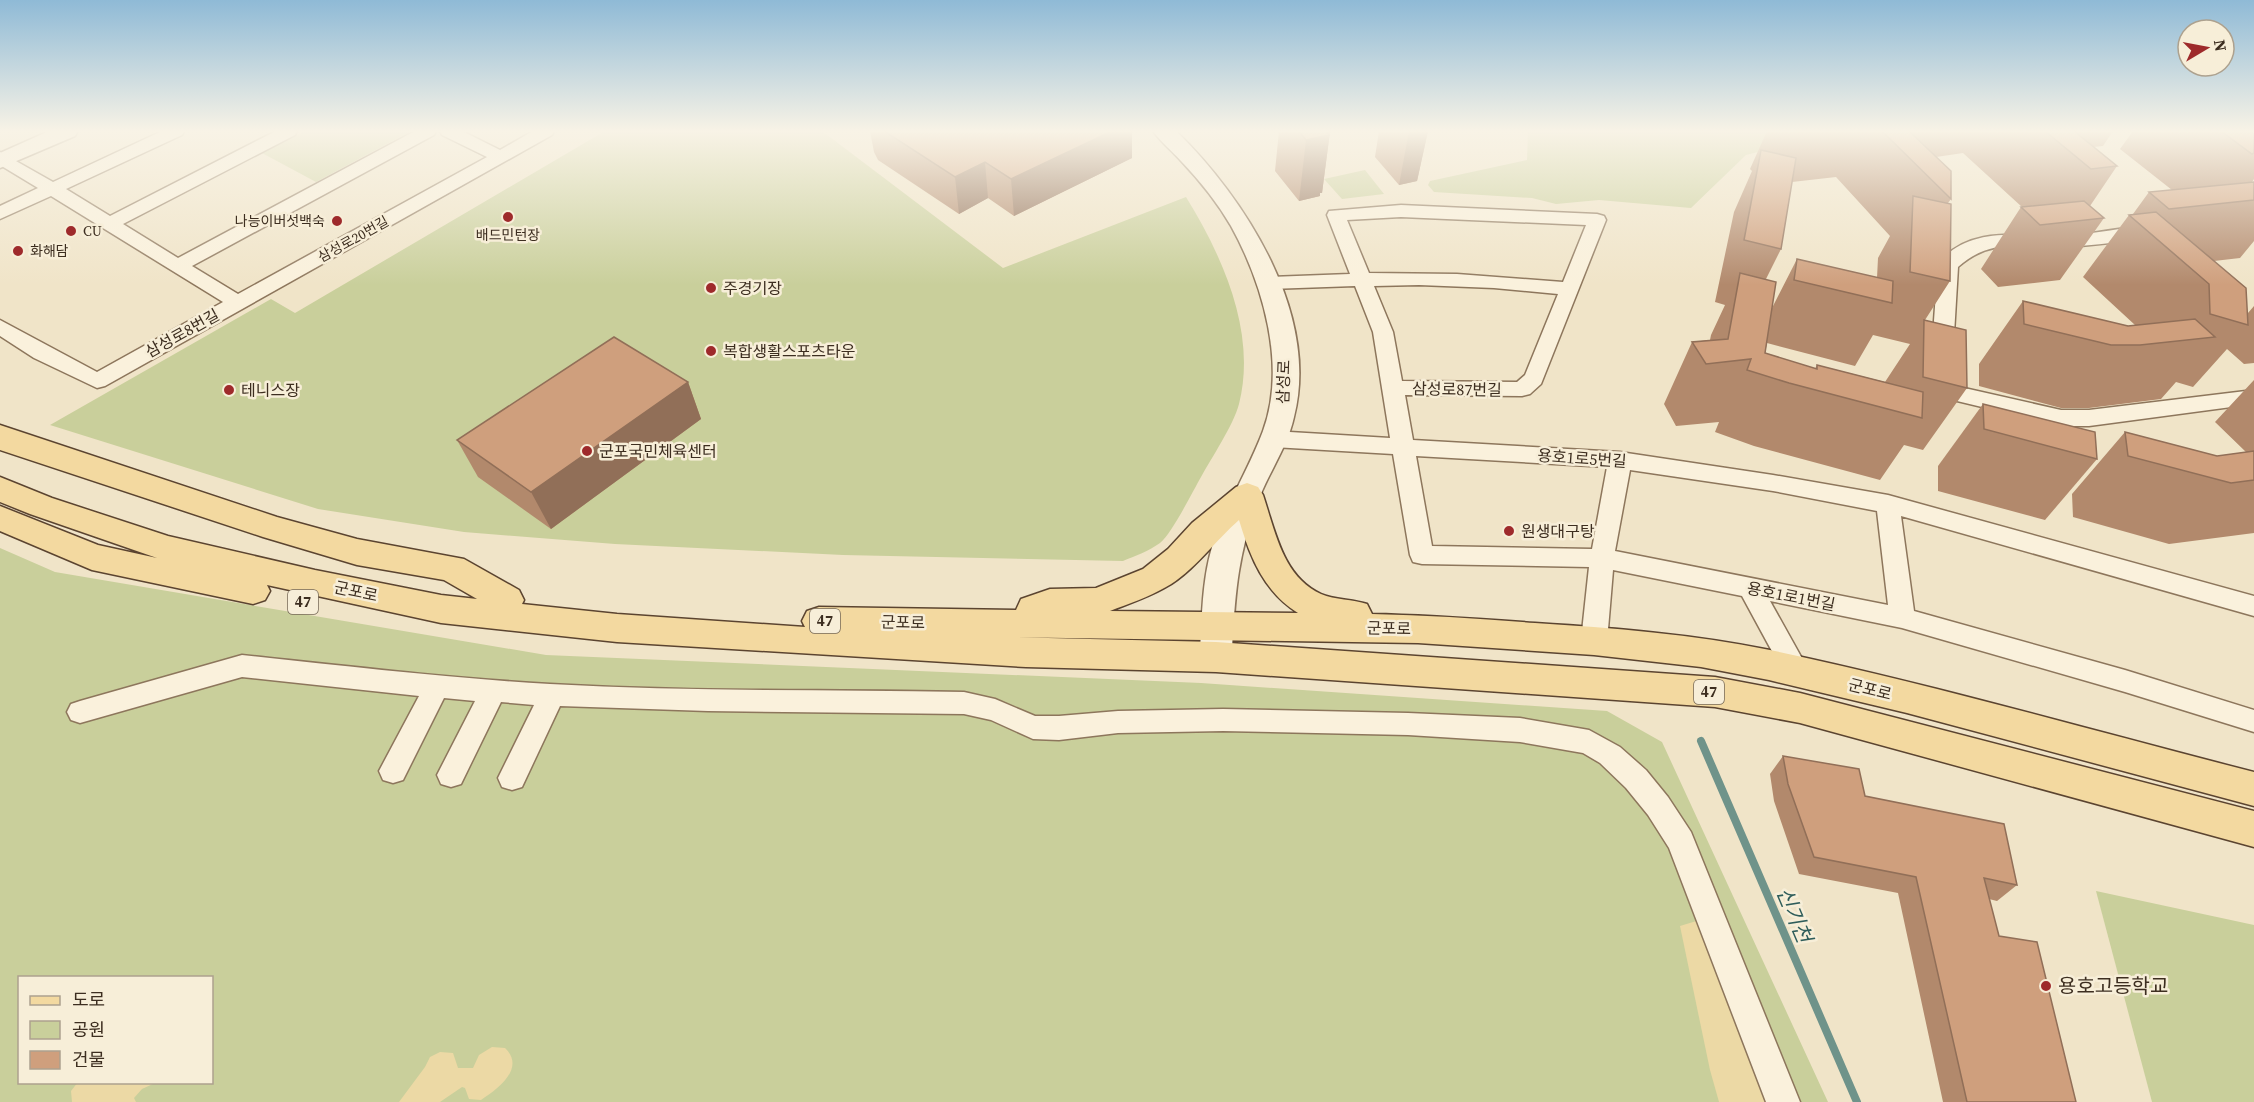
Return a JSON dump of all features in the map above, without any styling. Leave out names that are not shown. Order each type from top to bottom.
[{"type":"main road","name":"군포로","points":[[0,436],[11,442],[277,529],[357,552],[452,568],[507,600]]},
{"type":"main road","name":"군포로","points":[[0,468],[193,539],[327,571],[507,600],[649,613],[765,620],[1001,625],[1216,641],[1600,683],[1715,692],[1800,708],[2254,829]]},
{"type":"main road","name":"군포로","points":[[0,489],[41,506],[166,548],[315,583],[441,609],[617,628],[835,644],[1026,653],[1418,629],[1594,641],[1701,653],[1796,671],[2254,789]]},
{"type":"main road","points":[[1001,625],[1030,610],[1050,603],[1099,601],[1155,578],[1180,558],[1204,532],[1247,495],[1269,560],[1279,576],[1296,594],[1310,604],[1418,629]]},
{"type":"main road","name":"군포로","points":[[0,519],[92,557],[303,602],[561,634],[617,628]]},
{"type":"main road","points":[[835,644],[859,633],[960,633],[965,632],[965,624]]},
{"type":"street","name":"삼성로8번길","points":[[0,327],[41,353],[97,381],[237,302],[41,182]]},
{"type":"street","points":[[0,213],[66,182]]},
{"type":"street","points":[[110,224],[190,182]]},
{"type":"street","points":[[177,266],[332,182]]},
{"type":"street","name":"삼성로20번길","points":[[237,302],[453,182]]},
{"type":"street","name":"삼성로","points":[[1211,182],[1231,207],[1268,283],[1283,340],[1287,379],[1283,409],[1273,440],[1247,495],[1226,553],[1216,641]]},
{"type":"street","name":"삼성로87번길","points":[[1401,211],[1597,220],[1534,379],[1522,389],[1394,388],[1383,332],[1362,278],[1336,215],[1401,211]]},
{"type":"street","points":[[2171,228],[2065,241],[2009,238],[1983,242],[1962,250],[1948,265],[1940,390],[2061,418],[2088,418],[2254,397]]},
{"type":"street","points":[[1268,283],[1362,278],[1515,283],[1570,289]]},
{"type":"street","points":[[1394,388],[1401,448]]},
{"type":"street","name":"용호1로5번길","points":[[1273,440],[1620,460],[1888,504],[2254,606]]},
{"type":"street","name":"용호1로1번길","points":[[1401,448],[1422,555],[1602,558],[1902,618],[2125,681],[2254,721]]},
{"type":"street","points":[[1594,641],[1602,558],[1620,460]]},
{"type":"street","points":[[1888,504],[1902,618]]},
{"type":"street","points":[[1750,588],[1796,671]]},
{"type":"street","points":[[80,712],[243,666],[493,692],[708,700],[862,700],[964,703],[995,710],[1033,727],[1059,728],[1118,722],[1223,720],[1408,724],[1520,730],[1589,742],[1610,755],[1636,779],[1681,842],[1783,1102]]},
{"type":"street","points":[[393,771],[437,687]]},
{"type":"street","points":[[451,775],[493,692]]},
{"type":"street","points":[[512,778],[552,695]]},
{"type":"green space","name":"복합생활스포츠타운","points":[[517,182],[890,182],[1003,268],[1186,197],[1224,270],[1233,296],[1244,350],[1243,377],[1239,404],[1232,422],[1170,531],[1156,546],[1123,561],[843,555],[615,544],[464,532],[318,509],[50,425],[271,299],[295,313]]},
{"type":"green space","points":[[1327,182],[1375,182],[1384,194],[1342,199]]},
{"type":"green space","points":[[1429,182],[1718,182],[1691,208],[1599,200],[1556,204],[1532,198],[1434,192],[1428,185]]},
{"type":"green space","points":[[0,548],[55,572],[546,655],[1201,683],[1607,711],[1662,742],[1828,1102],[0,1102]]},
{"type":"green space","points":[[2096,891],[2254,925],[2254,1102],[2152,1102]]},
{"type":"sand","points":[[1703,919],[1768,1102],[1719,1102],[1710,1070],[1680,926]]},
{"type":"sand","points":[[492,1047],[505,1048],[511,1056],[511,1070],[502,1084],[481,1100],[469,1099],[465,1088],[462,1087],[440,1102],[399,1102],[430,1057],[440,1052],[453,1053],[458,1068],[473,1068],[479,1055]]},
{"type":"sand","points":[[76,1084],[153,1084],[142,1089],[134,1098],[136,1102],[72,1102],[71,1091]]},
{"type":"building","points":[[1755,182],[1792,182],[1781,249],[1744,240]]},
{"type":"building","points":[[1934,182],[1951,182],[1951,199]]},
{"type":"building","points":[[2254,182],[2254,200],[2169,209],[2149,192]]},
{"type":"building","points":[[1913,196],[1951,204],[1950,281],[1910,272]]},
{"type":"building","points":[[2084,201],[2104,218],[2040,225],[2021,207]]},
{"type":"building","points":[[2156,212],[2246,288],[2248,325],[2210,314],[2209,284],[2129,215]]},
{"type":"building","points":[[1797,259],[1893,281],[1892,303],[1794,280]]},
{"type":"building","points":[[1740,273],[1776,282],[1765,353],[1817,369],[1817,365],[1923,392],[1922,418],[1747,370],[1751,359],[1706,364],[1692,342],[1728,339]]},
{"type":"building","points":[[2023,301],[2128,326],[2195,319],[2215,337],[2140,345],[2111,345],[2024,324]]},
{"type":"building","points":[[1924,320],[1966,330],[1967,388],[1923,377]]},
{"type":"building","points":[[614,337],[688,382],[531,492],[457,440]]},
{"type":"building","points":[[1983,404],[2095,432],[2097,459],[1984,429]]},
{"type":"building","points":[[2125,432],[2217,456],[2254,451],[2254,480],[2231,483],[2128,456]]},
{"type":"building","name":"용호고등학교","points":[[1783,756],[1859,769],[1865,796],[2004,824],[2017,885],[1984,878],[1999,936],[2037,942],[2076,1102],[1967,1102],[1916,877],[1814,857],[1788,784]]},
{"type":"waterway","name":"신기천","points":[[1701,741],[1857,1102]]},
{"type":"place","name":"배드민턴장","points":[[508,217]]},
{"type":"place","name":"나능이버섯백숙","points":[[337,221]]},
{"type":"place","name":"CU","points":[[71,231]]},
{"type":"place","name":"화해담","points":[[18,251]]},
{"type":"place","name":"주경기장","points":[[711,288]]},
{"type":"place","name":"복합생활스포츠타운","points":[[711,351]]},
{"type":"place","name":"테니스장","points":[[229,390]]},
{"type":"place","name":"군포국민체육센터","points":[[587,451]]},
{"type":"place","name":"원생대구탕","points":[[1509,531]]},
{"type":"place","name":"용호고등학교","points":[[2046,986]]}]
